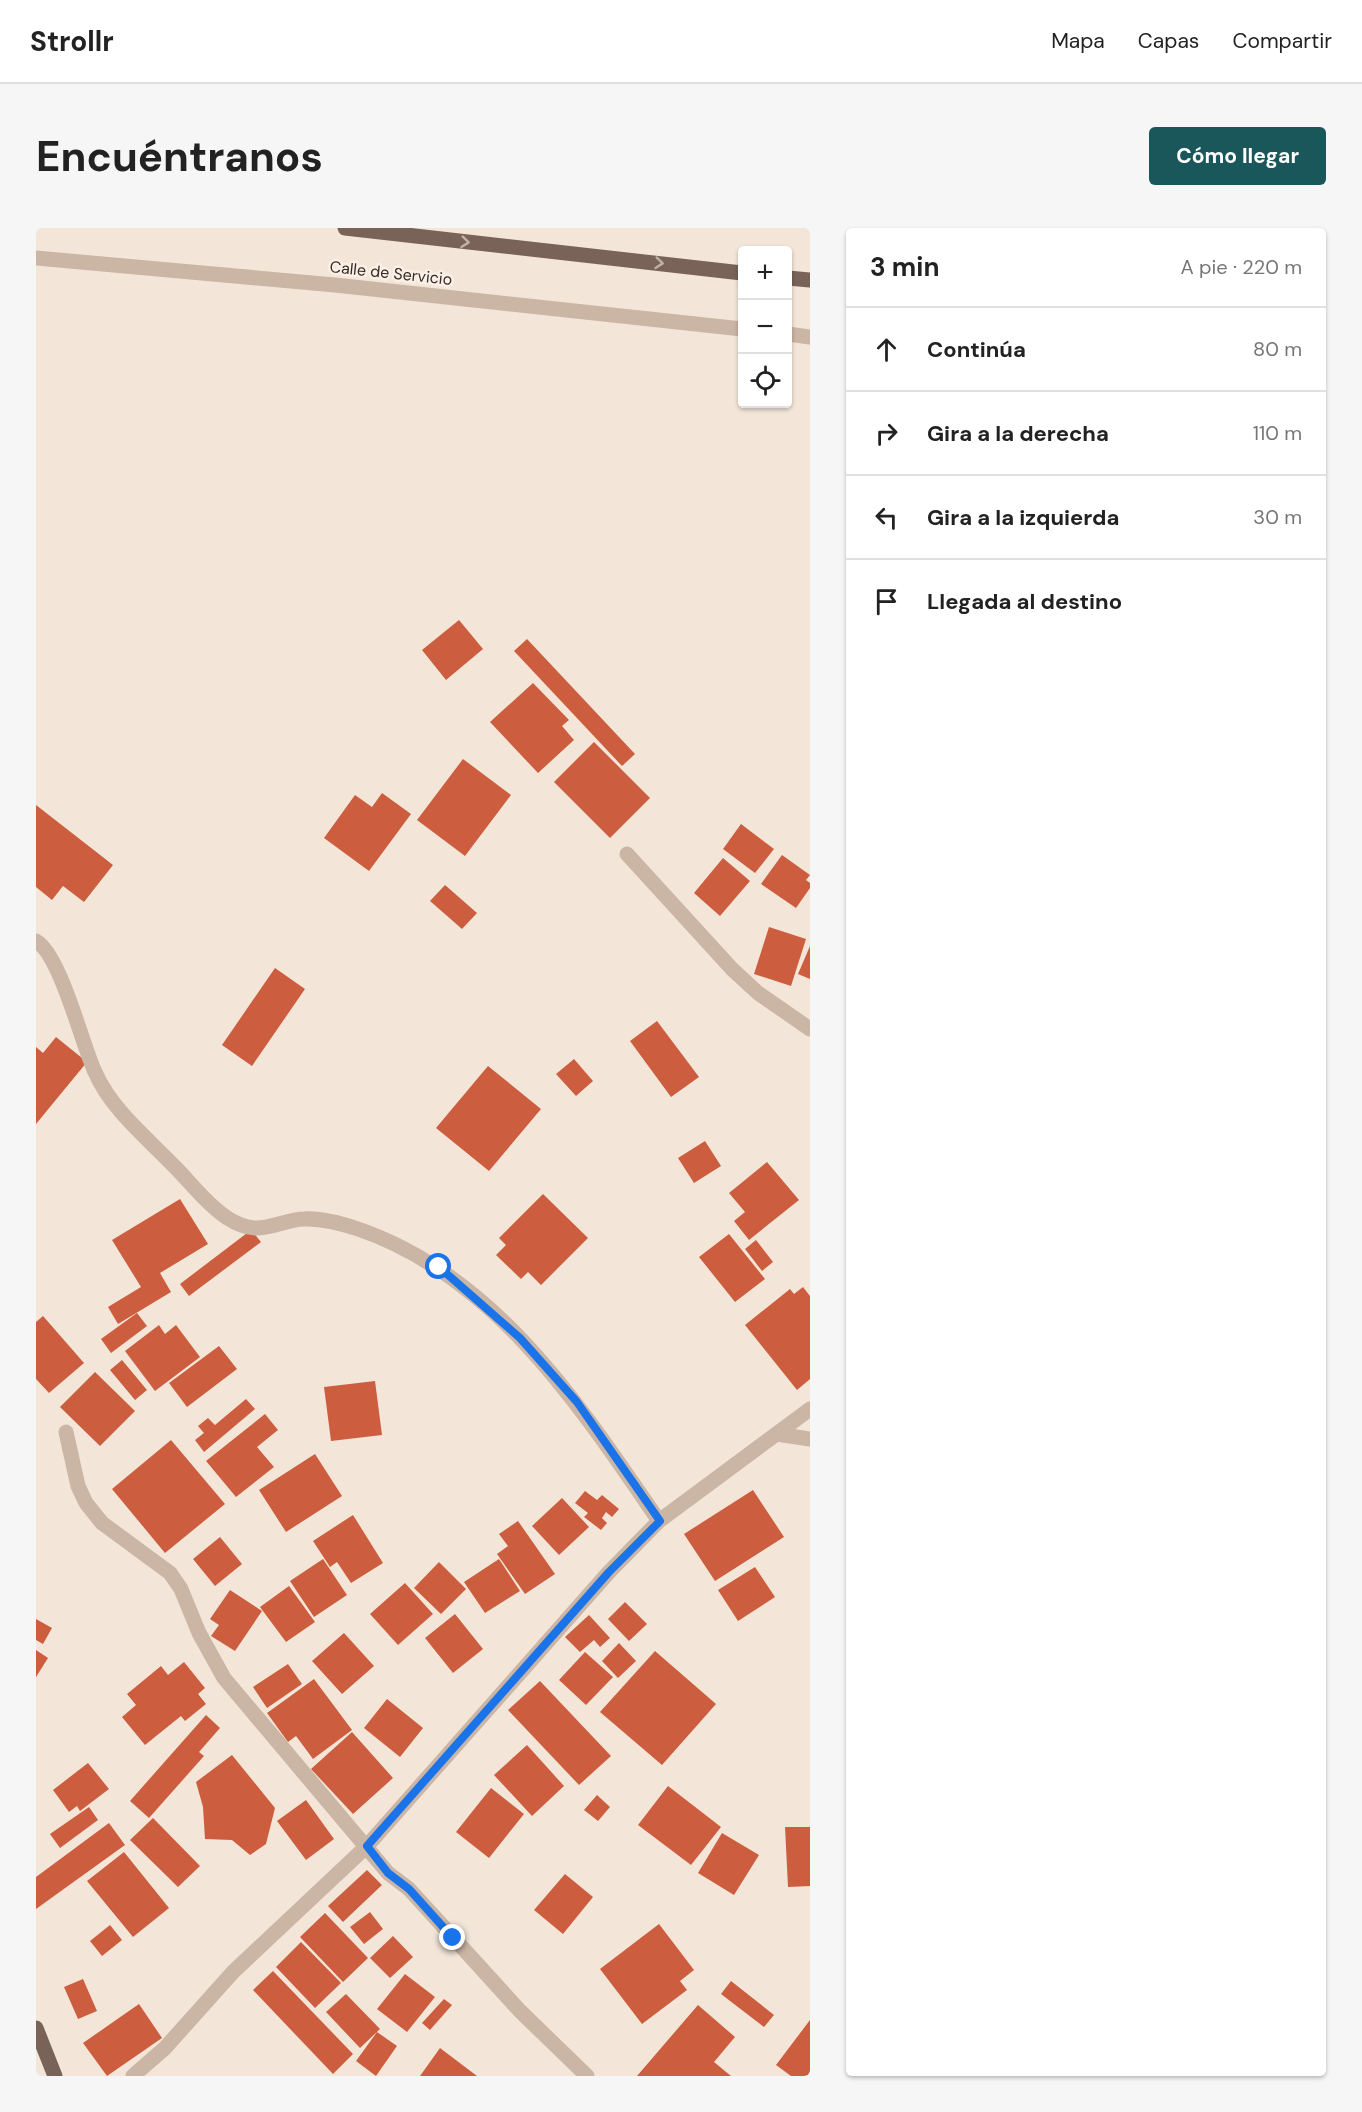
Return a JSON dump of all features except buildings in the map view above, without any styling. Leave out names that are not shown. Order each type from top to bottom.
[{"type":"main road","points":[[345,228],[738,273]]},
{"type":"main road","points":[[792,278],[810,280]]},
{"type":"main road","points":[[36,2028],[55,2076]]},
{"type":"street","name":"Calle de Servicio","points":[[36,258],[347,286],[738,330]]},
{"type":"street","points":[[792,335],[810,337]]},
{"type":"street","points":[[627,854],[732,969],[758,993],[810,1029]]},
{"type":"street","points":[[36,941],[42,944],[54,962],[95,1074],[120,1110],[205,1199],[227,1219],[255,1228],[305,1218],[355,1228],[398,1245],[439,1267],[520,1338],[577,1402],[660,1521]]},
{"type":"street","points":[[133,2076],[165,2048],[233,1972],[367,1846],[609,1572],[660,1521],[810,1409]]},
{"type":"street","points":[[66,1432],[78,1486],[86,1503],[102,1523],[170,1573],[181,1589],[199,1633],[224,1678],[388,1873],[409,1889],[520,2011],[586,2076]]},
{"type":"street","points":[[777,1434],[810,1439]]},
{"type":"route","points":[[439,1267],[520,1338],[577,1402],[660,1521],[609,1572],[367,1846],[388,1873],[409,1889],[453,1938]]}]
